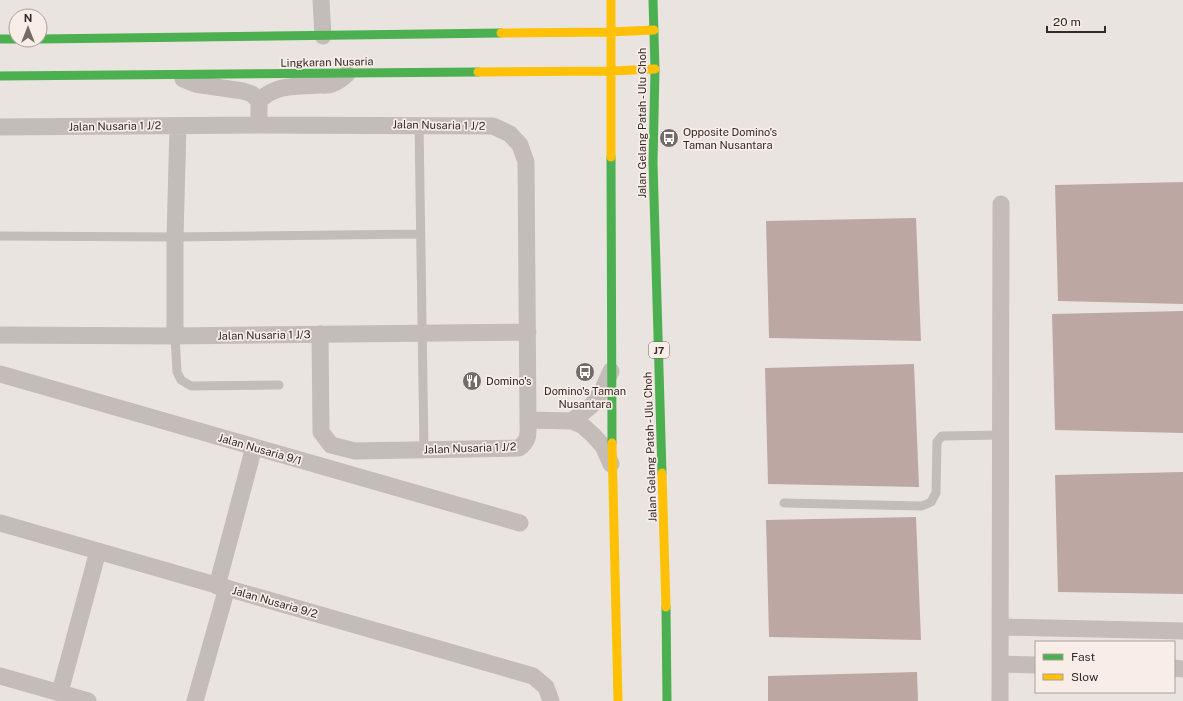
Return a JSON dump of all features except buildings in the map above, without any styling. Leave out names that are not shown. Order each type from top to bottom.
[{"type":"main road","points":[[611,0],[612,465],[618,701]]},
{"type":"main road","name":"Jalan Gelang Patah - Ulu Choh","points":[[652,0],[655,69],[653,163],[665,559],[667,701]]},
{"type":"main road","points":[[48,39],[610,32],[654,30]]},
{"type":"main road","name":"Lingkaran Nusaria","points":[[0,76],[347,74],[611,71],[655,69]]},
{"type":"street","points":[[321,0],[323,36]]},
{"type":"street","points":[[259,125],[259,101],[274,89],[331,85],[339,81],[347,74]]},
{"type":"street","points":[[176,75],[195,84],[243,91],[252,94],[259,101]]},
{"type":"street","name":"Jalan Nusaria 1 J/2","points":[[0,127],[259,125],[493,126],[510,134],[520,145],[526,162],[528,438],[524,444],[519,448],[355,452],[331,445],[321,432],[320,334]]},
{"type":"street","points":[[175,336],[175,236],[178,126]]},
{"type":"street","points":[[1000,701],[1001,204]]},
{"type":"street","name":"Jalan Nusaria 1 J/3","points":[[0,335],[175,336],[528,332]]},
{"type":"street","points":[[572,421],[592,405],[603,390],[612,369]]},
{"type":"street","name":"Jalan Nusaria 9/1","points":[[0,374],[520,523]]},
{"type":"street","points":[[528,420],[572,421],[582,425],[603,446],[612,465]]},
{"type":"street","points":[[195,701],[254,447]]},
{"type":"street","name":"Jalan Nusaria 9/2","points":[[0,523],[533,676],[549,694]]},
{"type":"street","points":[[60,692],[98,551]]},
{"type":"street","points":[[1000,627],[1113,636],[1183,631]]},
{"type":"street","points":[[1000,664],[1035,665]]},
{"type":"street","points":[[0,676],[88,701]]},
{"type":"lane","points":[[419,125],[424,450]]},
{"type":"lane","points":[[0,236],[421,234]]},
{"type":"lane","points":[[175,336],[177,372],[181,380],[191,386],[279,385]]},
{"type":"lane","points":[[784,503],[922,506],[931,502],[936,493],[937,442],[942,436],[1001,435]]},
{"type":"traffic: fast","points":[[653,0],[655,69],[653,163],[662,473]]},
{"type":"traffic: fast","points":[[48,39],[501,33]]},
{"type":"traffic: fast","points":[[0,39],[8,39]]},
{"type":"traffic: fast","points":[[0,76],[478,72]]},
{"type":"traffic: fast","points":[[611,157],[612,443]]},
{"type":"traffic: fast","points":[[666,607],[667,701]]},
{"type":"traffic: slow","points":[[611,0],[611,157]]},
{"type":"traffic: slow","points":[[501,33],[654,30]]},
{"type":"traffic: slow","points":[[478,72],[611,71],[655,69]]},
{"type":"traffic: slow","points":[[612,443],[618,701]]},
{"type":"traffic: slow","points":[[662,473],[666,607]]},
{"type":"place","name":"Opposite Domino's Taman Nusantara","points":[[669,138]]},
{"type":"place","name":"Domino's Taman Nusantara","points":[[585,372]]},
{"type":"place","name":"Domino's","points":[[472,381]]}]
